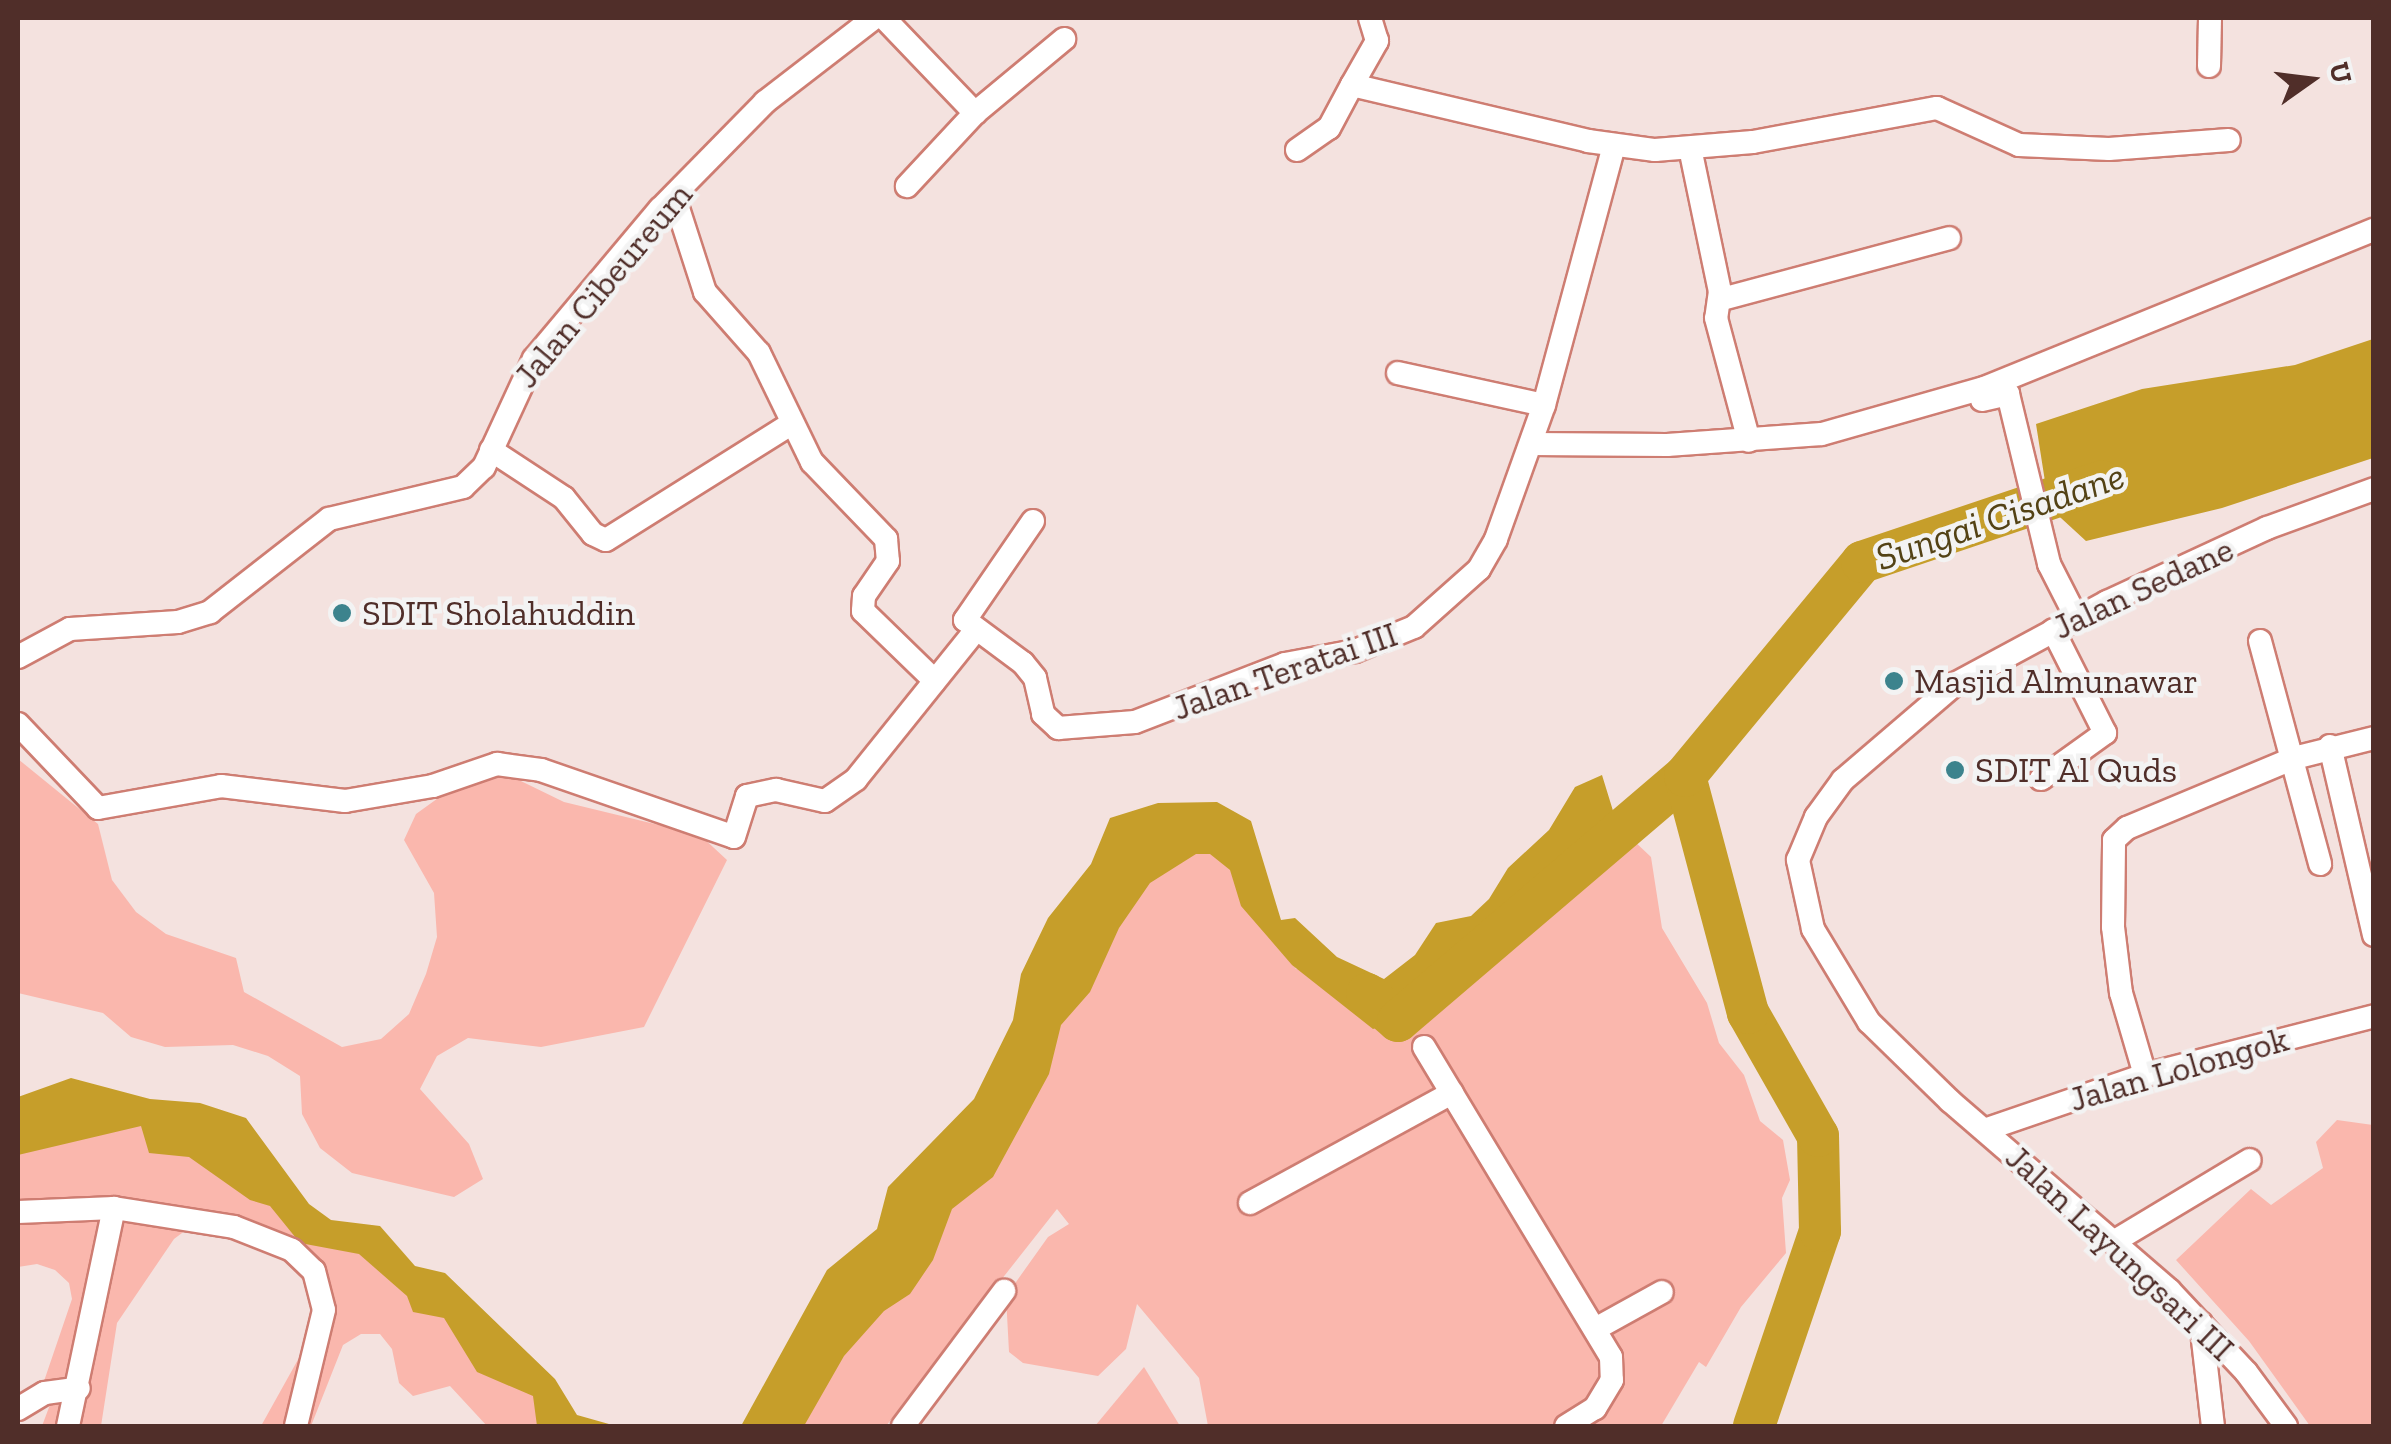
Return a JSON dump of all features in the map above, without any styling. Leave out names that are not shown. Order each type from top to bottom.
[{"type":"street","name":"Jalan Cibeureum","points":[[18,657],[70,629],[178,622],[210,612],[330,519],[463,487],[491,450],[534,359],[674,196],[765,102],[874,18]]},
{"type":"street","points":[[884,18],[975,113]]},
{"type":"street","points":[[1296,150],[1320,138],[1377,42],[1370,18]]},
{"type":"street","points":[[2209,66],[2210,18]]},
{"type":"street","points":[[907,186],[975,113],[1064,40]]},
{"type":"street","points":[[1352,85],[1614,145],[1690,148],[1920,110],[1947,110],[2019,145],[2109,149],[2228,140]]},
{"type":"street","name":"Jalan Teratai III","points":[[974,632],[1023,663],[1034,678],[1043,714],[1058,728],[1135,722],[1285,664],[1390,640],[1479,569],[1544,405],[1614,145]]},
{"type":"street","points":[[1690,148],[1722,299]]},
{"type":"street","points":[[674,196],[705,292],[759,354],[792,424],[829,483],[890,549],[864,596],[863,612],[934,681]]},
{"type":"street","points":[[1531,444],[1748,440],[1849,426],[1880,427],[2006,387],[2374,230]]},
{"type":"street","points":[[1748,440],[1714,310],[1722,299],[1949,238]]},
{"type":"street","points":[[1398,373],[1544,405]]},
{"type":"street","points":[[2006,387],[2049,564],[2076,617]]},
{"type":"street","points":[[491,450],[564,498],[600,539],[668,503],[792,424]]},
{"type":"street","name":"Jalan Sedane","points":[[1988,1129],[1892,1048],[1844,987],[1812,929],[1798,860],[1816,817],[1843,780],[1955,684],[2076,617],[2267,528],[2374,489]]},
{"type":"street","points":[[18,724],[98,808],[221,786],[344,801],[433,786],[497,764],[541,770],[734,837],[747,796],[776,790],[811,802],[839,793],[974,632],[965,616],[1033,521]]},
{"type":"street","points":[[2041,778],[2105,733],[2054,630]]},
{"type":"street","points":[[2260,641],[2320,864]]},
{"type":"street","points":[[2145,1074],[2121,993],[2113,927],[2114,840],[2127,828],[2294,758],[2374,738]]},
{"type":"street","points":[[2330,746],[2374,935]]},
{"type":"street","name":"Jalan Lolongok","points":[[1988,1129],[2145,1074],[2374,1016]]},
{"type":"street","points":[[1424,1046],[1597,1328],[1612,1380],[1595,1408],[1566,1426]]},
{"type":"street","points":[[1250,1203],[1452,1093]]},
{"type":"street","name":"Jalan Layungsari III","points":[[1988,1129],[2200,1322],[2286,1426]]},
{"type":"street","points":[[2115,1241],[2250,1160]]},
{"type":"street","points":[[68,1426],[114,1208]]},
{"type":"street","points":[[18,1212],[114,1208],[234,1228],[292,1250],[314,1270],[324,1310],[296,1426]]},
{"type":"street","points":[[903,1426],[1004,1291]]},
{"type":"street","points":[[1597,1328],[1662,1292]]},
{"type":"street","points":[[2200,1322],[2214,1426]]},
{"type":"street","points":[[18,1408],[45,1392],[79,1388]]},
{"type":"shaded area","points":[[2373,339],[2373,458],[2222,508],[2086,541],[2049,507],[2036,424],[2142,389],[2295,365]]},
{"type":"shaded area","points":[[18,759],[98,824],[112,880],[136,912],[166,934],[236,958],[244,992],[342,1047],[381,1039],[409,1014],[437,937],[434,893],[404,840],[416,814],[459,783],[498,770],[564,802],[700,835],[727,860],[644,1027],[541,1047],[468,1038],[437,1056],[420,1089],[469,1144],[483,1179],[454,1197],[352,1173],[320,1148],[302,1114],[300,1076],[268,1056],[233,1045],[165,1047],[131,1037],[103,1013],[18,993]]},
{"type":"shaded area","points":[[1602,775],[1618,827],[1605,827],[1534,896],[1479,974],[1455,966],[1413,1002],[1411,1016],[1373,1029],[1292,965],[1241,906],[1230,870],[1210,854],[1196,854],[1150,883],[1119,928],[1090,992],[1061,1025],[1049,1074],[993,1177],[952,1209],[933,1260],[910,1294],[884,1311],[844,1356],[804,1426],[741,1426],[827,1270],[877,1229],[888,1187],[974,1099],[1013,1020],[1021,974],[1048,918],[1091,864],[1110,818],[1158,803],[1217,802],[1251,821],[1281,920],[1295,918],[1337,957],[1384,979],[1415,955],[1436,923],[1471,916],[1489,899],[1508,868],[1549,830],[1575,787]]},
{"type":"shaded area","points":[[1613,821],[1651,857],[1662,928],[1707,1003],[1719,1043],[1744,1075],[1760,1121],[1783,1140],[1790,1180],[1782,1198],[1786,1253],[1741,1307],[1706,1367],[1699,1362],[1661,1426],[1208,1426],[1199,1378],[1137,1304],[1126,1349],[1098,1376],[1023,1363],[1009,1352],[1006,1296],[1048,1237],[1069,1224],[1057,1209],[886,1426],[796,1426],[1113,899],[1199,834],[1242,881],[1296,969],[1309,966],[1374,1016],[1575,839]]},
{"type":"shaded area","points":[[71,1078],[150,1099],[200,1103],[246,1118],[309,1204],[331,1220],[380,1226],[415,1266],[445,1273],[555,1379],[577,1415],[616,1426],[537,1426],[533,1396],[477,1372],[444,1318],[413,1312],[407,1296],[359,1254],[300,1243],[270,1206],[250,1200],[189,1157],[149,1153],[141,1126],[18,1155],[18,1097]]},
{"type":"shaded area","points":[[136,1118],[351,1240],[537,1389],[546,1426],[487,1426],[450,1386],[413,1396],[399,1383],[392,1349],[380,1334],[361,1334],[343,1345],[311,1426],[261,1426],[305,1347],[322,1295],[316,1279],[272,1248],[190,1227],[174,1239],[117,1323],[101,1426],[42,1426],[51,1402],[42,1387],[72,1299],[69,1283],[55,1270],[37,1264],[18,1267],[18,1146]]},
{"type":"shaded area","points":[[2337,1120],[2373,1125],[2373,1426],[2310,1426],[2249,1341],[2176,1260],[2251,1189],[2271,1205],[2323,1168],[2316,1142]]},
{"type":"shaded area","points":[[1144,1367],[1180,1426],[1095,1426]]},
{"type":"waterway","name":"Sungai Cisadane","points":[[1754,1426],[1820,1231],[1818,1136],[1748,1013],[1685,776],[1862,562],[2102,481]]},
{"type":"waterway","points":[[1367,994],[1398,1021],[1685,776]]},
{"type":"place","name":"SDIT Sholahuddin","points":[[342,613]]},
{"type":"place","name":"Masjid Almunawar","points":[[1894,681]]},
{"type":"place","name":"SDIT Al Quds","points":[[1955,770]]}]
